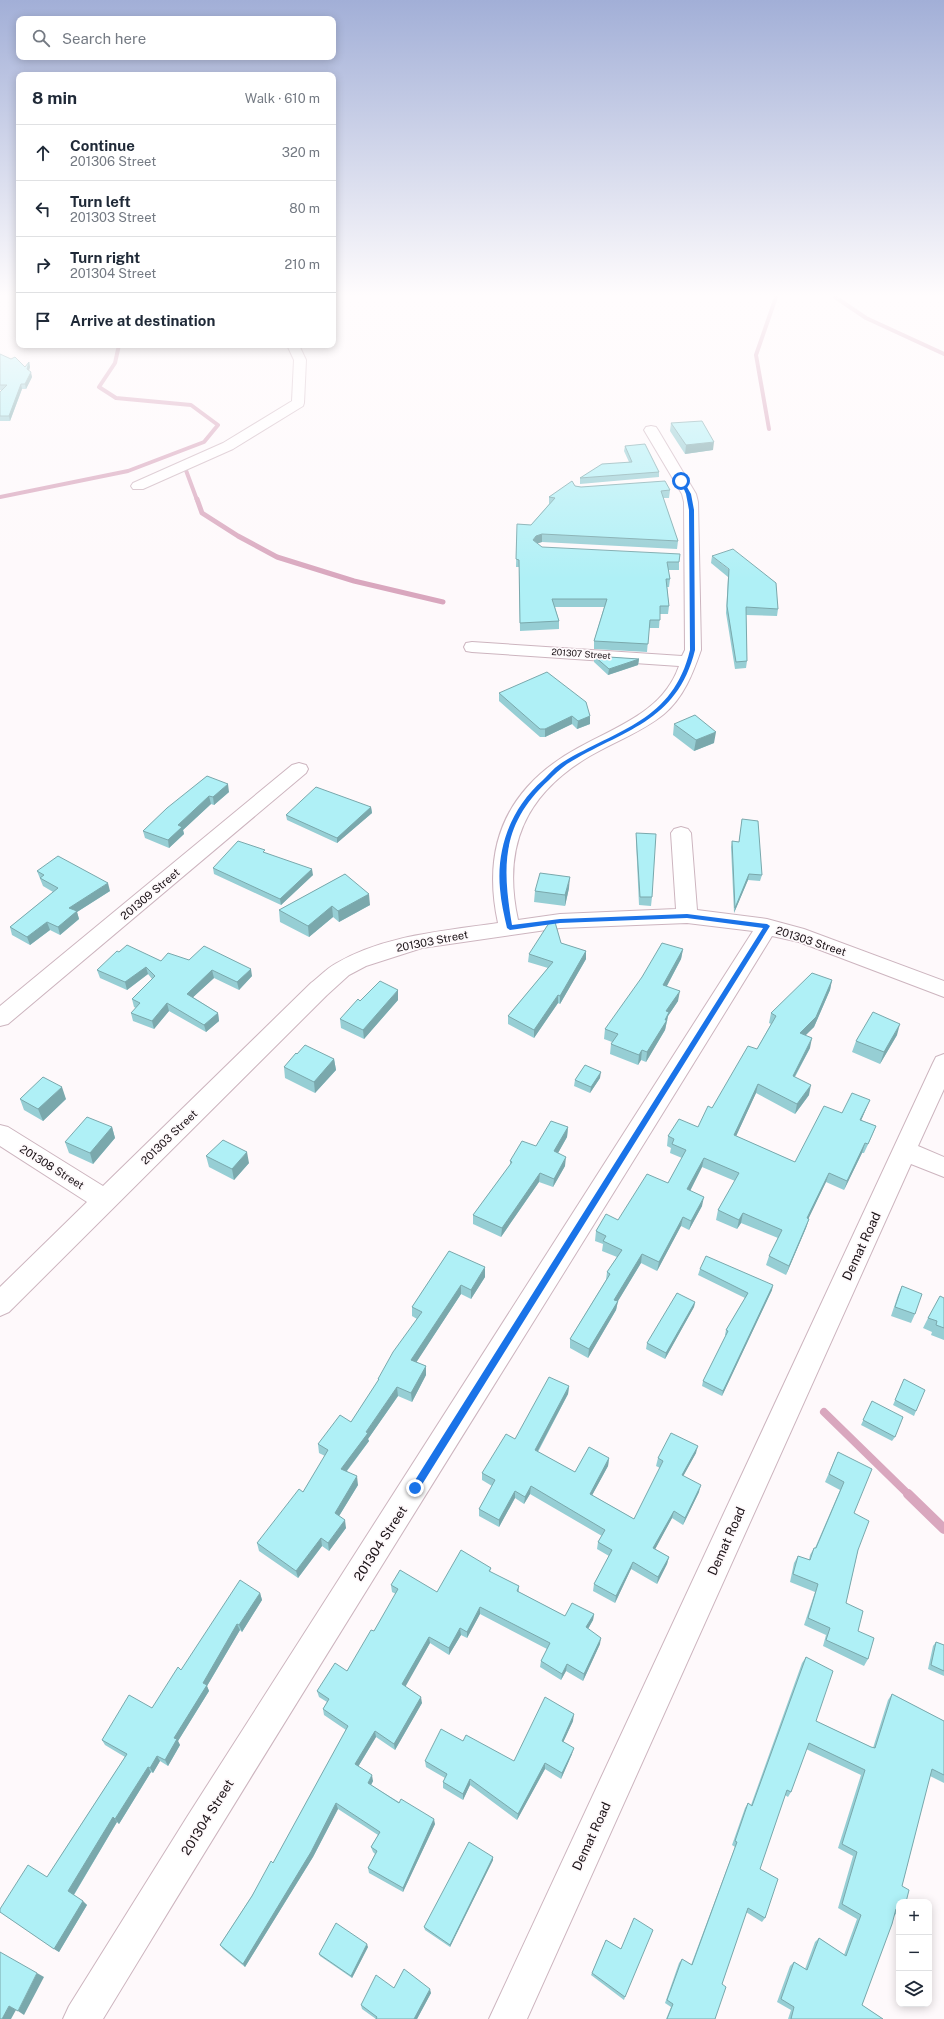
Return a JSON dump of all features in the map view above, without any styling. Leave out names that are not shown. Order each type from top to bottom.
[{"type":"street","points":[[138,486],[228,446],[298,403],[299,391]]},
{"type":"street","points":[[510,928],[503,888],[503,868],[505,849],[520,809],[534,791],[564,764],[638,725],[664,705],[682,682],[690,662],[693,650],[684,556],[691,502],[674,481],[651,430]]},
{"type":"street","name":"201307 Street","points":[[472,647],[690,662]]},
{"type":"street","name":"201309 Street","points":[[0,1018],[300,769]]},
{"type":"street","points":[[681,833],[687,916]]},
{"type":"street","name":"201303 Street","points":[[0,1304],[319,989],[341,970],[370,957],[422,941],[560,921],[687,916],[767,926],[804,936],[944,989]]},
{"type":"street","name":"201304 Street","points":[[82,2019],[199,1830],[620,1164],[767,926]]},
{"type":"street","name":"Demat Road","points":[[508,2019],[944,1063]]},
{"type":"street","name":"201308 Street","points":[[0,1134],[105,1200]]},
{"type":"street","points":[[904,1151],[944,1167]]},
{"type":"building","points":[[18,391],[9,416],[0,416],[0,392]]},
{"type":"building","points":[[702,421],[714,442],[686,445],[671,423]]},
{"type":"building","points":[[645,444],[659,472],[580,478],[602,464],[632,462],[625,446]]},
{"type":"building","points":[[572,481],[575,486],[581,487],[665,481],[670,490],[661,491],[678,541],[542,534],[536,536],[533,540],[542,547],[680,554],[679,562],[667,562],[670,579],[666,579],[669,606],[660,606],[660,620],[650,620],[648,644],[594,641],[607,599],[552,599],[559,621],[520,623],[519,560],[516,559],[517,524],[531,525],[555,498],[549,497]]},
{"type":"building","points":[[733,549],[776,583],[778,609],[746,607],[747,661],[736,662],[727,606],[729,569],[712,556]]},
{"type":"building","points":[[594,656],[639,659],[609,669]]},
{"type":"building","points":[[547,672],[586,702],[590,716],[578,721],[572,716],[545,729],[540,729],[499,693]]},
{"type":"building","points":[[695,715],[716,732],[696,740],[674,724]]},
{"type":"building","points":[[207,776],[228,784],[213,797],[209,796],[178,825],[182,827],[168,840],[143,831],[167,808]]},
{"type":"building","points":[[316,787],[371,807],[337,838],[286,815]]},
{"type":"building","points":[[742,819],[758,821],[762,875],[749,874],[735,908],[732,841],[739,842]]},
{"type":"building","points":[[636,833],[656,834],[652,897],[640,897]]},
{"type":"building","points":[[238,841],[265,850],[263,852],[312,869],[280,899],[213,868]]},
{"type":"building","points":[[58,856],[108,883],[69,908],[77,911],[58,927],[47,922],[27,937],[10,927],[58,888],[40,878],[44,875],[37,871]]},
{"type":"building","points":[[540,873],[570,877],[565,895],[535,891]]},
{"type":"building","points":[[345,874],[369,894],[338,911],[332,906],[308,926],[279,910]]},
{"type":"building","points":[[555,922],[561,943],[586,951],[560,996],[558,995],[534,1030],[508,1016],[553,962],[529,954],[549,923]]},
{"type":"building","points":[[662,943],[683,949],[663,985],[680,991],[666,1011],[669,1012],[665,1020],[667,1020],[647,1052],[642,1050],[639,1055],[611,1044],[618,1034],[605,1029],[642,977]]},
{"type":"building","points":[[127,945],[161,961],[168,953],[189,960],[204,946],[251,969],[237,982],[212,970],[187,994],[218,1013],[204,1025],[167,1003],[152,1021],[131,1013],[140,1003],[132,999],[155,976],[146,967],[125,982],[97,970],[117,951],[119,952]]},
{"type":"building","points":[[812,973],[832,980],[816,1017],[800,1033],[812,1038],[793,1076],[811,1085],[797,1104],[758,1084],[734,1135],[795,1162],[824,1106],[842,1113],[852,1093],[870,1100],[860,1120],[876,1126],[868,1144],[865,1143],[847,1181],[829,1173],[807,1218],[809,1219],[789,1266],[769,1256],[782,1230],[743,1213],[739,1220],[718,1210],[739,1173],[704,1158],[687,1189],[704,1197],[691,1221],[683,1217],[659,1262],[642,1254],[614,1300],[618,1301],[589,1349],[570,1339],[610,1274],[607,1272],[622,1250],[603,1241],[606,1236],[596,1231],[606,1214],[618,1220],[647,1174],[668,1183],[686,1150],[672,1144],[674,1139],[668,1136],[679,1119],[698,1127],[708,1106],[712,1108],[748,1046],[757,1049],[776,1016],[771,1013]]},
{"type":"building","points":[[380,981],[398,990],[363,1030],[340,1019],[358,999],[360,1001]]},
{"type":"building","points":[[873,1012],[900,1024],[884,1052],[856,1041]]},
{"type":"building","points":[[305,1045],[334,1059],[314,1082],[284,1067]]},
{"type":"building","points":[[585,1065],[601,1072],[591,1087],[575,1080]]},
{"type":"building","points":[[43,1077],[62,1087],[38,1109],[20,1099]]},
{"type":"building","points":[[87,1117],[112,1127],[90,1153],[65,1142]]},
{"type":"building","points":[[551,1121],[568,1127],[554,1151],[566,1157],[554,1179],[540,1173],[502,1228],[473,1215],[512,1162],[510,1161],[522,1141],[536,1146]]},
{"type":"building","points":[[223,1140],[247,1152],[232,1169],[206,1156]]},
{"type":"building","points":[[449,1251],[485,1267],[471,1290],[461,1285],[411,1360],[426,1366],[411,1393],[397,1387],[366,1432],[368,1433],[341,1469],[357,1476],[335,1513],[345,1520],[328,1543],[321,1538],[296,1571],[257,1543],[299,1489],[303,1492],[328,1450],[318,1444],[340,1415],[351,1422],[379,1379],[393,1352],[422,1312],[412,1307]]},
{"type":"building","points":[[706,1256],[773,1285],[723,1391],[703,1381],[728,1331],[726,1330],[748,1293],[700,1269]]},
{"type":"building","points":[[902,1286],[922,1294],[915,1314],[895,1307]]},
{"type":"building","points":[[677,1293],[695,1302],[666,1353],[647,1343]]},
{"type":"building","points":[[940,1296],[944,1298],[944,1328],[936,1325],[937,1321],[928,1318]]},
{"type":"building","points":[[549,1377],[569,1386],[535,1450],[575,1472],[589,1447],[609,1458],[590,1494],[634,1519],[663,1461],[658,1458],[671,1433],[698,1446],[682,1475],[701,1485],[685,1518],[674,1511],[653,1548],[669,1557],[658,1577],[633,1562],[616,1596],[594,1584],[612,1550],[598,1542],[605,1530],[531,1486],[525,1497],[515,1491],[499,1520],[479,1509],[495,1480],[482,1473],[506,1434],[515,1439]]},
{"type":"building","points":[[904,1379],[925,1390],[916,1411],[895,1400]]},
{"type":"building","points":[[872,1401],[903,1417],[895,1437],[863,1420]]},
{"type":"building","points":[[838,1452],[872,1469],[854,1513],[869,1521],[858,1550],[846,1603],[863,1611],[858,1631],[874,1638],[868,1659],[826,1640],[830,1628],[808,1618],[818,1584],[793,1574],[798,1556],[810,1560],[844,1482],[829,1474]]},
{"type":"building","points":[[461,1550],[491,1568],[489,1571],[519,1586],[517,1591],[565,1616],[572,1603],[594,1614],[586,1627],[601,1638],[584,1674],[567,1664],[562,1674],[541,1661],[550,1643],[480,1607],[467,1632],[460,1628],[449,1648],[429,1637],[402,1684],[421,1697],[394,1744],[375,1731],[355,1764],[372,1775],[368,1783],[399,1803],[401,1799],[434,1819],[403,1888],[368,1868],[377,1851],[371,1847],[380,1832],[336,1803],[311,1852],[243,1964],[220,1945],[252,1896],[271,1861],[273,1863],[348,1726],[323,1709],[329,1699],[317,1691],[335,1663],[347,1671],[371,1630],[374,1631],[398,1589],[391,1585],[400,1570],[437,1592]]},
{"type":"building","points":[[240,1580],[260,1593],[239,1625],[237,1624],[203,1683],[207,1685],[174,1738],[177,1739],[165,1760],[157,1756],[150,1768],[148,1767],[115,1819],[113,1817],[68,1891],[83,1901],[54,1949],[0,1912],[0,1909],[28,1865],[47,1877],[127,1754],[102,1740],[129,1695],[152,1708],[178,1667],[181,1670]]},
{"type":"building","points":[[936,1642],[944,1645],[944,1671],[931,1665]]},
{"type":"building","points":[[806,1657],[833,1671],[816,1721],[871,1747],[875,1748],[892,1694],[944,1721],[944,1775],[932,1769],[902,1886],[909,1890],[907,1899],[896,1899],[896,1909],[892,1924],[862,2005],[883,2019],[791,2019],[794,2007],[781,1999],[794,1962],[807,1970],[819,1938],[846,1956],[861,1915],[842,1904],[857,1852],[842,1844],[865,1770],[809,1743],[791,1792],[787,1790],[760,1869],[778,1879],[765,1918],[748,1908],[722,1984],[726,1987],[715,2019],[667,2019],[673,2004],[667,2000],[682,1959],[692,1965],[737,1842],[735,1841],[748,1803],[752,1806]]},
{"type":"building","points":[[545,1697],[574,1714],[562,1741],[574,1748],[562,1773],[545,1763],[518,1814],[470,1779],[463,1794],[443,1782],[447,1774],[425,1761],[441,1729],[463,1741],[466,1735],[514,1761]]},
{"type":"building","points":[[469,1842],[493,1857],[450,1945],[424,1927]]},
{"type":"building","points":[[634,1918],[653,1930],[625,1997],[592,1973],[606,1940],[621,1949]]},
{"type":"building","points":[[336,1923],[367,1944],[351,1976],[319,1954]]},
{"type":"building","points":[[0,1952],[37,1973],[18,2011],[9,2006],[2,2019],[0,2019]]},
{"type":"building","points":[[404,1969],[430,1989],[414,2019],[376,2019],[377,2017],[361,2005],[376,1975],[394,1988]]},
{"type":"waterway","points":[[0,497],[128,471],[204,442],[218,425],[191,405],[116,398],[106,391]]},
{"type":"waterway","points":[[762,391],[769,429]]},
{"type":"waterway","points":[[184,465],[197,500]]},
{"type":"waterway","points":[[197,499],[202,513],[238,536],[277,557],[354,581],[443,602]]},
{"type":"waterway","points":[[824,1412],[909,1495]]},
{"type":"waterway","points":[[908,1494],[944,1529]]},
{"type":"route","points":[[415,1488],[476,1389],[620,1164],[767,926],[721,919],[687,916],[560,921],[510,928],[503,888],[503,868],[505,849],[520,809],[548,776],[564,764],[638,725],[664,705],[676,692],[682,682],[690,662],[693,650],[691,556],[692,510],[688,494],[681,481]]}]
